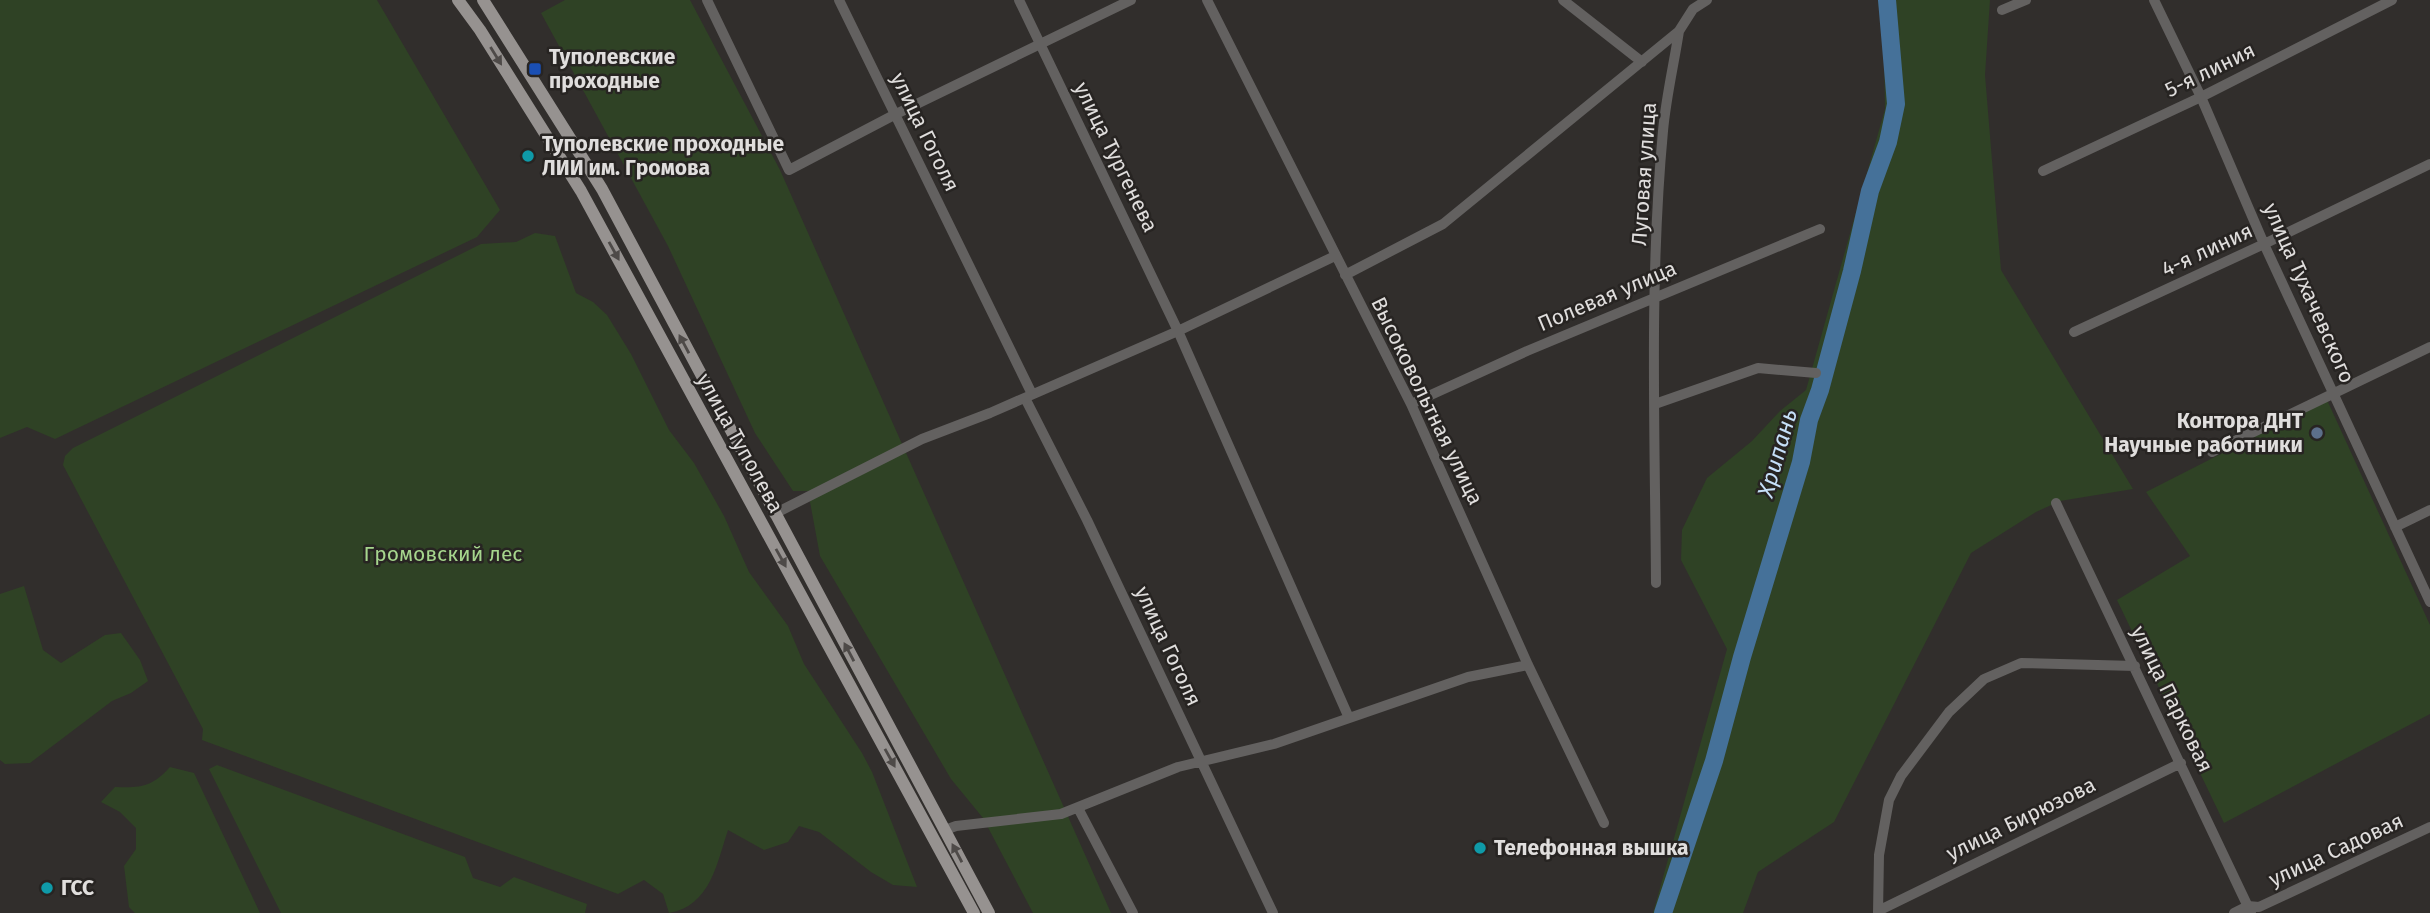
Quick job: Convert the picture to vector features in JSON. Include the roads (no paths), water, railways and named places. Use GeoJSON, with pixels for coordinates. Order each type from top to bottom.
{"type":"FeatureCollection","features":[{"type":"Feature","properties":{"kind":"main road","name":"улица Туполева"},"geometry":{"type":"LineString","coordinates":[[458,0],[480,30],[581,191],[974,913]]}},
{"type":"Feature","properties":{"kind":"main road","name":"улица Туполева"},"geometry":{"type":"LineString","coordinates":[[483,0],[602,189],[989,913]]}},
{"type":"Feature","properties":{"kind":"street"},"geometry":{"type":"LineString","coordinates":[[707,0],[789,170],[894,115],[1131,0]]}},
{"type":"Feature","properties":{"kind":"street","name":"улица Гоголя"},"geometry":{"type":"LineString","coordinates":[[839,0],[1273,913]]}},
{"type":"Feature","properties":{"kind":"street","name":"улица Тургенева"},"geometry":{"type":"LineString","coordinates":[[1019,0],[1178,331],[1349,718]]}},
{"type":"Feature","properties":{"kind":"street","name":"Высоковольтная улица"},"geometry":{"type":"LineString","coordinates":[[1207,0],[1411,404],[1528,664],[1604,823]]}},
{"type":"Feature","properties":{"kind":"street"},"geometry":{"type":"LineString","coordinates":[[1563,0],[1642,62]]}},
{"type":"Feature","properties":{"kind":"street"},"geometry":{"type":"LineString","coordinates":[[1345,275],[1443,224],[1679,31],[1693,9],[1707,0]]}},
{"type":"Feature","properties":{"kind":"street"},"geometry":{"type":"LineString","coordinates":[[2002,10],[2026,0]]}},
{"type":"Feature","properties":{"kind":"street","name":"улица Тухачевского"},"geometry":{"type":"LineString","coordinates":[[2154,0],[2202,97],[2264,244],[2430,602]]}},
{"type":"Feature","properties":{"kind":"street","name":"5-я линия"},"geometry":{"type":"LineString","coordinates":[[2043,171],[2202,97],[2392,0]]}},
{"type":"Feature","properties":{"kind":"street","name":"Луговая улица"},"geometry":{"type":"LineString","coordinates":[[1656,583],[1655,297],[1663,129],[1679,31]]}},
{"type":"Feature","properties":{"kind":"street","name":"4-я линия"},"geometry":{"type":"LineString","coordinates":[[2074,332],[2430,164]]}},
{"type":"Feature","properties":{"kind":"street","name":"Полевая улица"},"geometry":{"type":"LineString","coordinates":[[1411,404],[1527,351],[1821,229]]}},
{"type":"Feature","properties":{"kind":"street"},"geometry":{"type":"LineString","coordinates":[[774,514],[922,439],[1178,331],[1335,256]]}},
{"type":"Feature","properties":{"kind":"street"},"geometry":{"type":"LineString","coordinates":[[2212,452],[2430,347]]}},
{"type":"Feature","properties":{"kind":"street"},"geometry":{"type":"LineString","coordinates":[[1655,404],[1758,368],[1815,373]]}},
{"type":"Feature","properties":{"kind":"street","name":"улица Парковая"},"geometry":{"type":"LineString","coordinates":[[2056,503],[2253,909]]}},
{"type":"Feature","properties":{"kind":"street"},"geometry":{"type":"LineString","coordinates":[[2395,527],[2430,510]]}},
{"type":"Feature","properties":{"kind":"street"},"geometry":{"type":"LineString","coordinates":[[1878,912],[1879,855],[1889,800],[1901,776],[1925,742],[1984,679],[2021,663],[2135,666]]}},
{"type":"Feature","properties":{"kind":"street"},"geometry":{"type":"LineString","coordinates":[[945,830],[956,826],[1061,814],[1200,760],[1274,744],[1468,677],[1528,664]]}},
{"type":"Feature","properties":{"kind":"street","name":"улица Бирюзова"},"geometry":{"type":"LineString","coordinates":[[1878,912],[2181,763]]}},
{"type":"Feature","properties":{"kind":"street"},"geometry":{"type":"LineString","coordinates":[[1078,808],[1133,913]]}},
{"type":"Feature","properties":{"kind":"street","name":"улица Садовая"},"geometry":{"type":"LineString","coordinates":[[2234,913],[2253,909],[2430,827]]}},
{"type":"Feature","properties":{"kind":"waterway","name":"Хрипань"},"geometry":{"type":"LineString","coordinates":[[1663,913],[1714,761],[1742,657],[1801,462],[1809,420],[1820,390],[1852,271],[1870,191],[1888,142],[1896,104],[1887,0]]}},
{"type":"Feature","properties":{"kind":"place","name":"Туполевские проходные"},"geometry":{"type":"Point","coordinates":[535,69]}},
{"type":"Feature","properties":{"kind":"place","name":"Туполевские проходные ЛИИ им. Громова"},"geometry":{"type":"Point","coordinates":[528,156]}},
{"type":"Feature","properties":{"kind":"place","name":"Контора ДНТ Научные работники"},"geometry":{"type":"Point","coordinates":[2317,433]}},
{"type":"Feature","properties":{"kind":"place","name":"Телефонная вышка"},"geometry":{"type":"Point","coordinates":[1480,848]}},
{"type":"Feature","properties":{"kind":"place","name":"ГСС"},"geometry":{"type":"Point","coordinates":[47,888]}},
{"type":"Feature","properties":{"kind":"park label","name":"Громовский лес"},"geometry":{"type":"Point","coordinates":[443,554]}}]}
